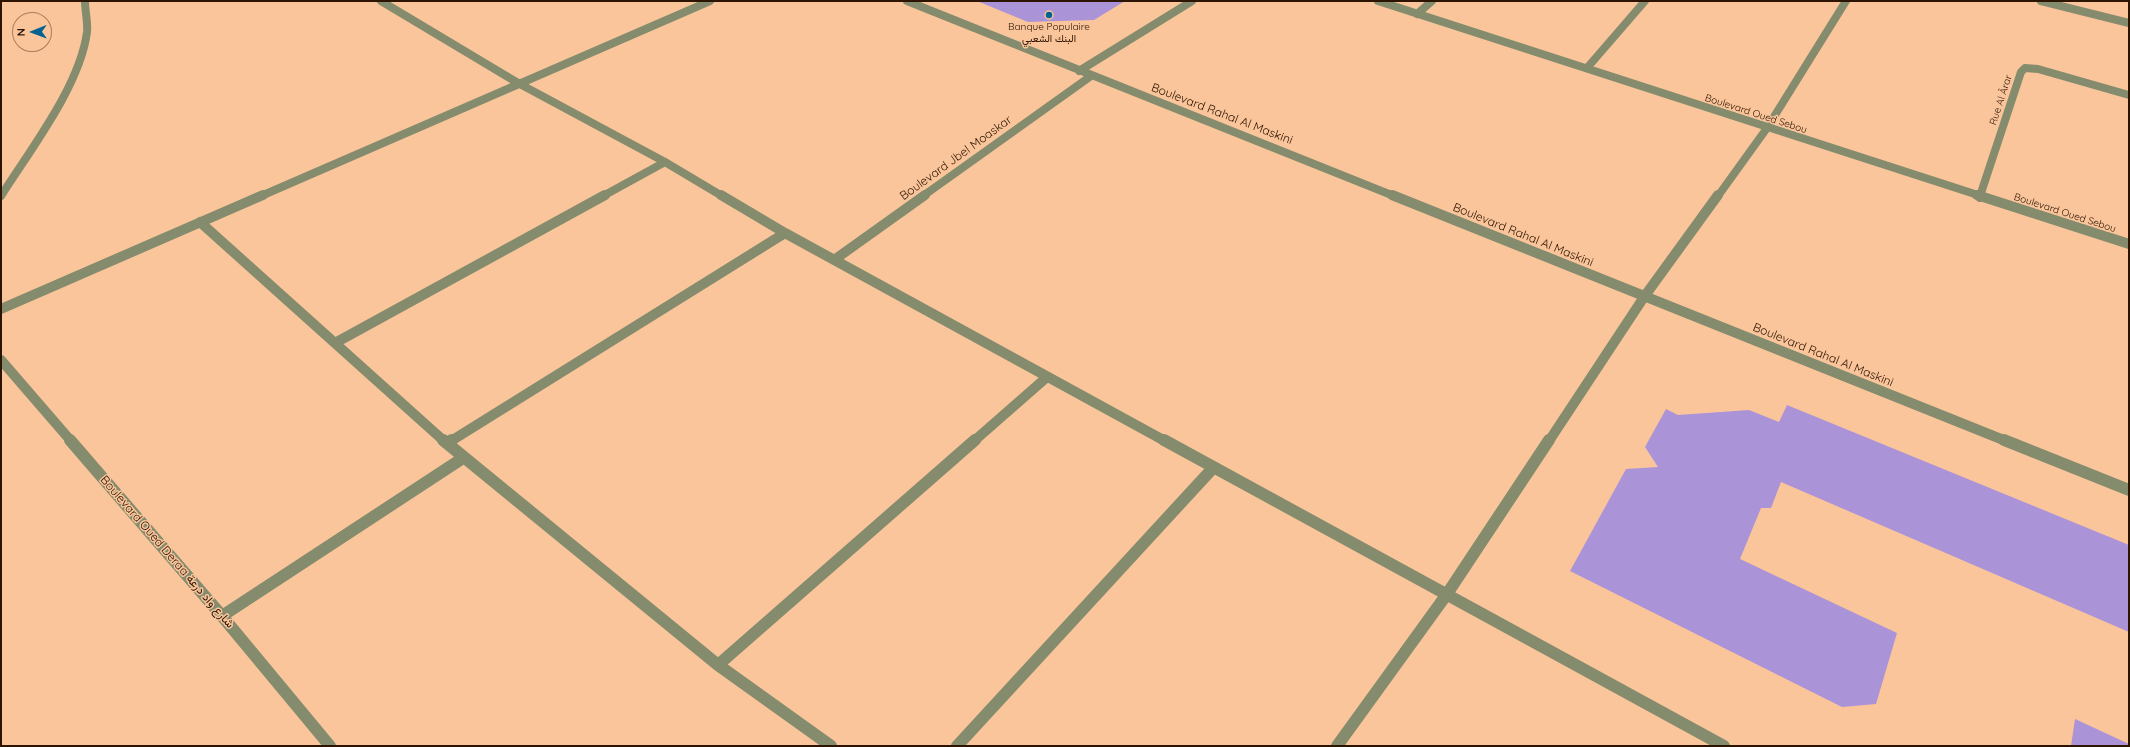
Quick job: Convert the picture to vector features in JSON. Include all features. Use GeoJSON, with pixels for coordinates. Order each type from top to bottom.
{"type":"FeatureCollection","features":[{"type":"Feature","properties":{"kind":"street"},"geometry":{"type":"LineString","coordinates":[[1,196],[63,95],[80,61],[87,30],[85,1]]}},
{"type":"Feature","properties":{"kind":"street"},"geometry":{"type":"LineString","coordinates":[[381,1],[518,83],[665,162],[785,233],[1047,378],[1447,594],[1724,746]]}},
{"type":"Feature","properties":{"kind":"street"},"geometry":{"type":"LineString","coordinates":[[1,310],[518,83],[710,1]]}},
{"type":"Feature","properties":{"kind":"street","name":"Boulevard Rahal Al Maskini"},"geometry":{"type":"LineString","coordinates":[[907,1],[1091,76],[1251,138],[1644,297],[2129,490]]}},
{"type":"Feature","properties":{"kind":"street"},"geometry":{"type":"LineString","coordinates":[[1079,71],[1192,1]]}},
{"type":"Feature","properties":{"kind":"street","name":"Boulevard Oued Sebou"},"geometry":{"type":"LineString","coordinates":[[1378,1],[2129,244]]}},
{"type":"Feature","properties":{"kind":"street"},"geometry":{"type":"LineString","coordinates":[[1417,14],[1432,1]]}},
{"type":"Feature","properties":{"kind":"street"},"geometry":{"type":"LineString","coordinates":[[1587,68],[1645,1]]}},
{"type":"Feature","properties":{"kind":"street"},"geometry":{"type":"LineString","coordinates":[[1337,746],[1447,594],[1644,297],[1767,128],[1846,1]]}},
{"type":"Feature","properties":{"kind":"street"},"geometry":{"type":"LineString","coordinates":[[2041,1],[2129,24]]}},
{"type":"Feature","properties":{"kind":"street","name":"Rue Al Ârar"},"geometry":{"type":"LineString","coordinates":[[1980,197],[2021,72],[2024,68],[2038,69],[2129,95]]}},
{"type":"Feature","properties":{"kind":"street","name":"Boulevard Jbel Moaskar"},"geometry":{"type":"LineString","coordinates":[[834,260],[1091,76]]}},
{"type":"Feature","properties":{"kind":"street"},"geometry":{"type":"LineString","coordinates":[[335,343],[665,162]]}},
{"type":"Feature","properties":{"kind":"street"},"geometry":{"type":"LineString","coordinates":[[200,222],[463,458],[718,665],[831,746]]}},
{"type":"Feature","properties":{"kind":"street"},"geometry":{"type":"LineString","coordinates":[[447,443],[785,233]]}},
{"type":"Feature","properties":{"kind":"street","name":"Boulevard Oued Deraa شارع واد درعة"},"geometry":{"type":"LineString","coordinates":[[1,360],[222,616],[330,746]]}},
{"type":"Feature","properties":{"kind":"street"},"geometry":{"type":"LineString","coordinates":[[718,665],[1047,378]]}},
{"type":"Feature","properties":{"kind":"street"},"geometry":{"type":"LineString","coordinates":[[222,616],[463,458]]}},
{"type":"Feature","properties":{"kind":"street"},"geometry":{"type":"LineString","coordinates":[[957,746],[1213,468]]}},
{"type":"Feature","properties":{"kind":"building"},"geometry":{"type":"Polygon","coordinates":[[[977,1],[1125,1],[1094,20],[1028,22],[977,1]]]}},
{"type":"Feature","properties":{"kind":"building"},"geometry":{"type":"Polygon","coordinates":[[[1787,405],[2129,545],[2129,632],[1781,482],[1771,508],[1761,508],[1740,559],[1897,633],[1876,704],[1842,707],[1570,571],[1626,469],[1658,467],[1645,447],[1666,409],[1678,415],[1749,410],[1779,422],[1787,405]]]}},
{"type":"Feature","properties":{"kind":"building"},"geometry":{"type":"Polygon","coordinates":[[[2075,719],[2129,744],[2129,746],[2071,746],[2075,719]]]}},
{"type":"Feature","properties":{"kind":"place","name":"Banque Populaire البنك الشعبي"},"geometry":{"type":"Point","coordinates":[1049,15]}}]}
